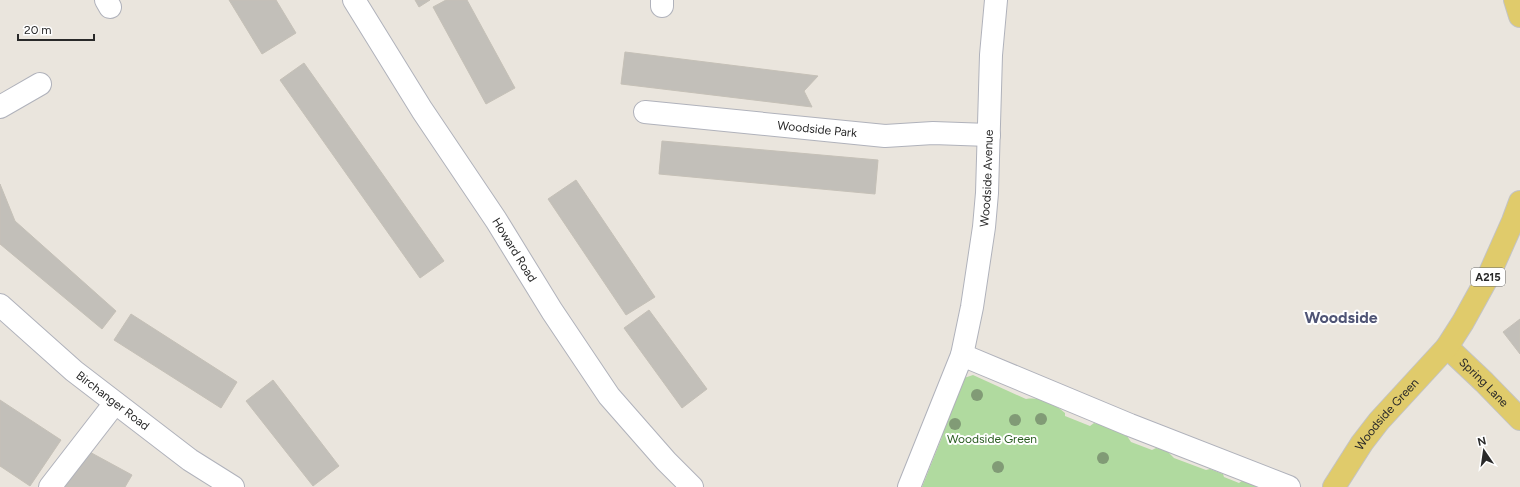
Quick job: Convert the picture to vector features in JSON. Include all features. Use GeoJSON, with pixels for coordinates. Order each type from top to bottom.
{"type":"FeatureCollection","features":[{"type":"Feature","properties":{"kind":"main road"},"geometry":{"type":"LineString","coordinates":[[1515,0],[1520,16]]}},
{"type":"Feature","properties":{"kind":"main road","name":"A215"},"geometry":{"type":"LineString","coordinates":[[1446,347],[1475,303],[1513,221],[1520,202]]}},
{"type":"Feature","properties":{"kind":"main road","name":"Spring Lane"},"geometry":{"type":"LineString","coordinates":[[1446,347],[1484,382],[1520,419]]}},
{"type":"Feature","properties":{"kind":"main road","name":"Woodside Green"},"geometry":{"type":"LineString","coordinates":[[1334,487],[1362,443],[1379,421],[1446,347]]}},
{"type":"Feature","properties":{"kind":"street","name":"Howard Road"},"geometry":{"type":"LineString","coordinates":[[354,0],[422,110],[496,220],[552,311],[609,396],[666,461],[692,487]]}},
{"type":"Feature","properties":{"kind":"street","name":"Woodside Avenue"},"geometry":{"type":"LineString","coordinates":[[962,355],[972,307],[984,227],[989,134],[991,54],[996,0]]}},
{"type":"Feature","properties":{"kind":"street"},"geometry":{"type":"LineString","coordinates":[[0,107],[40,84]]}},
{"type":"Feature","properties":{"kind":"street","name":"Woodside Park"},"geometry":{"type":"LineString","coordinates":[[646,112],[885,136],[933,133],[989,134]]}},
{"type":"Feature","properties":{"kind":"street","name":"Birchanger Road"},"geometry":{"type":"LineString","coordinates":[[0,305],[74,371],[190,460],[233,487]]}},
{"type":"Feature","properties":{"kind":"street"},"geometry":{"type":"LineString","coordinates":[[909,487],[962,355],[1130,425],[1290,487]]}},
{"type":"Feature","properties":{"kind":"street"},"geometry":{"type":"LineString","coordinates":[[50,487],[116,403]]}},
{"type":"Feature","properties":{"kind":"green space","name":"Woodside Green"},"geometry":{"type":"Polygon","coordinates":[[[973,375],[1026,399],[1037,399],[1047,402],[1056,406],[1065,413],[1065,416],[1090,426],[1094,423],[1106,426],[1127,436],[1131,442],[1152,450],[1156,448],[1166,450],[1174,458],[1206,470],[1210,469],[1223,474],[1224,477],[1239,483],[1243,480],[1258,487],[922,487],[942,437],[939,431],[964,378],[973,375]]]}},
{"type":"Feature","properties":{"kind":"building"},"geometry":{"type":"Polygon","coordinates":[[[229,0],[276,0],[296,33],[262,54],[229,0]]]}},
{"type":"Feature","properties":{"kind":"building"},"geometry":{"type":"Polygon","coordinates":[[[415,0],[430,0],[419,7],[415,0]]]}},
{"type":"Feature","properties":{"kind":"building"},"geometry":{"type":"Polygon","coordinates":[[[446,0],[467,0],[515,88],[486,104],[433,7],[446,0]]]}},
{"type":"Feature","properties":{"kind":"building"},"geometry":{"type":"Polygon","coordinates":[[[625,52],[818,76],[804,91],[812,107],[621,84],[625,52]]]}},
{"type":"Feature","properties":{"kind":"building"},"geometry":{"type":"Polygon","coordinates":[[[304,63],[444,261],[420,278],[280,80],[304,63]]]}},
{"type":"Feature","properties":{"kind":"building"},"geometry":{"type":"Polygon","coordinates":[[[662,141],[878,160],[875,194],[659,174],[662,141]]]}},
{"type":"Feature","properties":{"kind":"building"},"geometry":{"type":"Polygon","coordinates":[[[576,180],[655,297],[626,315],[548,199],[576,180]]]}},
{"type":"Feature","properties":{"kind":"building"},"geometry":{"type":"Polygon","coordinates":[[[0,184],[15,221],[116,311],[102,329],[0,244],[0,184]]]}},
{"type":"Feature","properties":{"kind":"building"},"geometry":{"type":"Polygon","coordinates":[[[649,310],[707,389],[682,408],[624,328],[649,310]]]}},
{"type":"Feature","properties":{"kind":"building"},"geometry":{"type":"Polygon","coordinates":[[[131,314],[237,382],[221,408],[114,340],[131,314]]]}},
{"type":"Feature","properties":{"kind":"building"},"geometry":{"type":"Polygon","coordinates":[[[1520,319],[1520,354],[1503,332],[1520,319]]]}},
{"type":"Feature","properties":{"kind":"building"},"geometry":{"type":"Polygon","coordinates":[[[273,380],[339,466],[313,486],[246,401],[273,380]]]}},
{"type":"Feature","properties":{"kind":"building"},"geometry":{"type":"Polygon","coordinates":[[[0,400],[61,440],[30,486],[0,466],[0,400]]]}},
{"type":"Feature","properties":{"kind":"building"},"geometry":{"type":"Polygon","coordinates":[[[86,450],[132,475],[125,487],[65,487],[86,450]]]}},
{"type":"Feature","properties":{"kind":"district","name":"Woodside"},"geometry":{"type":"Point","coordinates":[1341,317]}}]}
